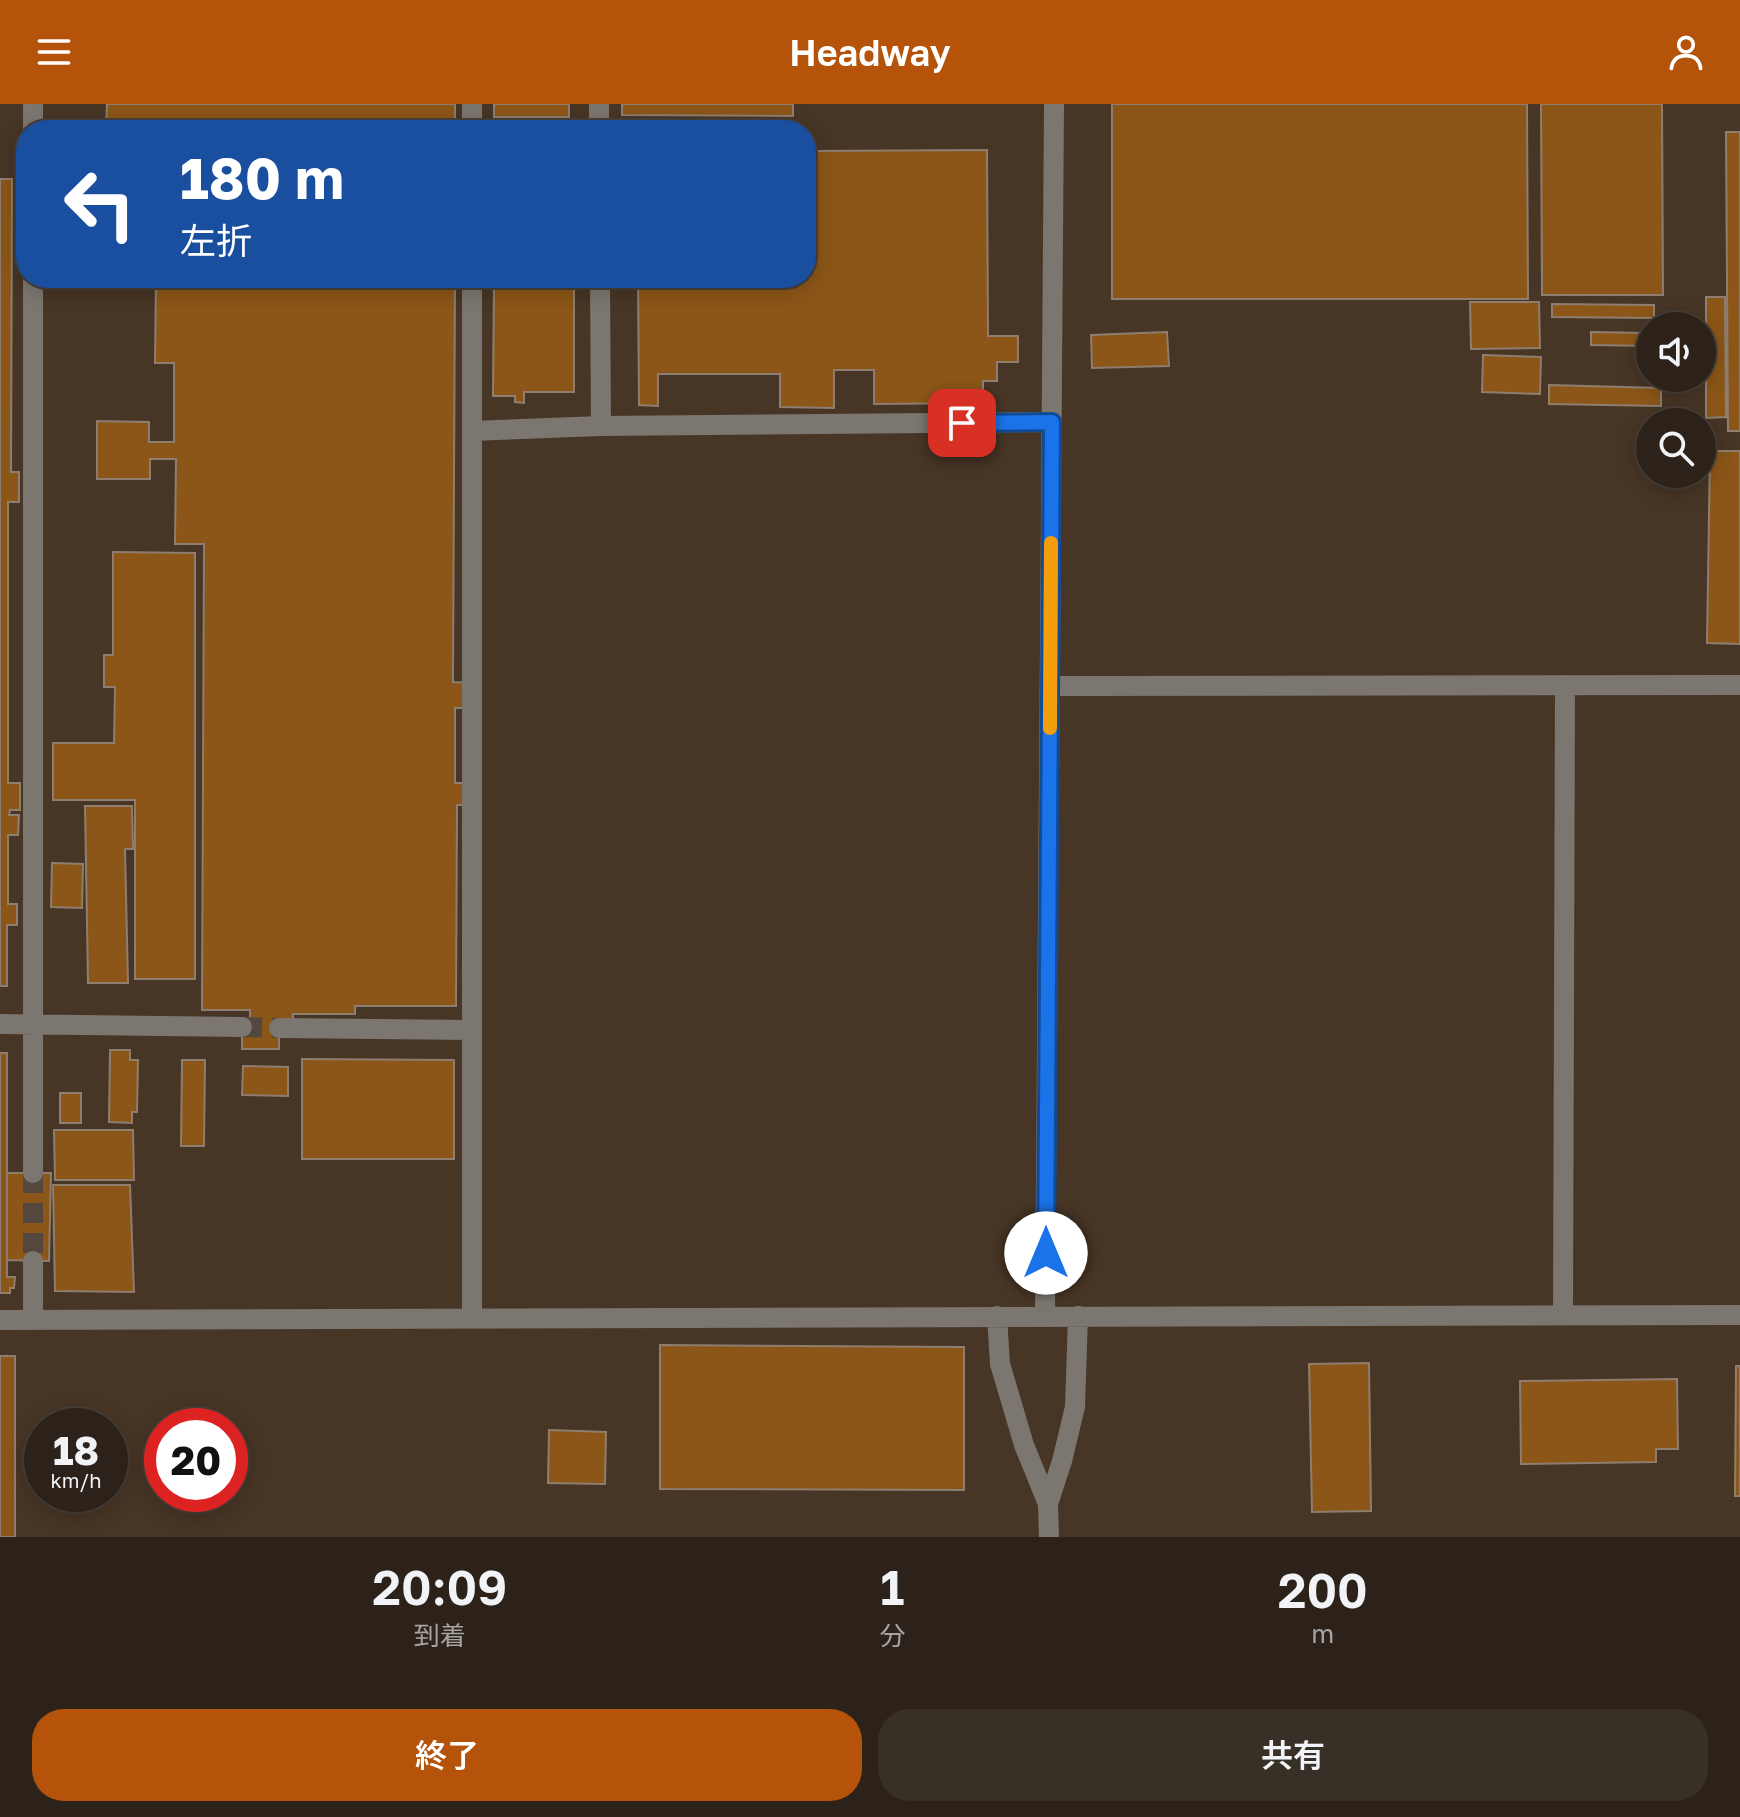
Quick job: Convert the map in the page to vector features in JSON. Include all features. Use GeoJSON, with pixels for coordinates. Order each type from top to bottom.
{"type":"FeatureCollection","features":[{"type":"Feature","properties":{"kind":"lane"},"geometry":{"type":"LineString","coordinates":[[1045,1316],[1054,104]]}},
{"type":"Feature","properties":{"kind":"lane"},"geometry":{"type":"LineString","coordinates":[[33,288],[33,1173]]}},
{"type":"Feature","properties":{"kind":"lane"},"geometry":{"type":"LineString","coordinates":[[472,288],[472,1318]]}},
{"type":"Feature","properties":{"kind":"lane"},"geometry":{"type":"LineString","coordinates":[[600,288],[601,426]]}},
{"type":"Feature","properties":{"kind":"lane"},"geometry":{"type":"LineString","coordinates":[[472,431],[601,426],[1052,422]]}},
{"type":"Feature","properties":{"kind":"lane"},"geometry":{"type":"LineString","coordinates":[[1563,1315],[1565,685]]}},
{"type":"Feature","properties":{"kind":"lane"},"geometry":{"type":"LineString","coordinates":[[1050,686],[1740,685]]}},
{"type":"Feature","properties":{"kind":"lane"},"geometry":{"type":"LineString","coordinates":[[0,1024],[242,1027]]}},
{"type":"Feature","properties":{"kind":"lane"},"geometry":{"type":"LineString","coordinates":[[279,1028],[472,1030]]}},
{"type":"Feature","properties":{"kind":"lane"},"geometry":{"type":"LineString","coordinates":[[33,1261],[33,1320]]}},
{"type":"Feature","properties":{"kind":"lane"},"geometry":{"type":"LineString","coordinates":[[0,1320],[1740,1315]]}},
{"type":"Feature","properties":{"kind":"lane"},"geometry":{"type":"LineString","coordinates":[[997,1316],[1000,1364],[1024,1445],[1048,1504]]}},
{"type":"Feature","properties":{"kind":"lane"},"geometry":{"type":"LineString","coordinates":[[1049,1537],[1048,1504],[1075,1407],[1078,1316]]}},
{"type":"Feature","properties":{"kind":"shaded area"},"geometry":{"type":"Polygon","coordinates":[[[0,104],[1740,104],[1740,1537],[0,1537],[0,104]]]}},
{"type":"Feature","properties":{"kind":"building"},"geometry":{"type":"Polygon","coordinates":[[[107,104],[455,104],[455,120],[106,120],[107,104]]]}},
{"type":"Feature","properties":{"kind":"building"},"geometry":{"type":"Polygon","coordinates":[[[494,104],[569,104],[569,117],[494,117],[494,104]]]}},
{"type":"Feature","properties":{"kind":"building"},"geometry":{"type":"Polygon","coordinates":[[[622,104],[793,104],[793,116],[622,115],[622,104]]]}},
{"type":"Feature","properties":{"kind":"building"},"geometry":{"type":"Polygon","coordinates":[[[1112,104],[1527,104],[1528,299],[1112,299],[1112,104]]]}},
{"type":"Feature","properties":{"kind":"building"},"geometry":{"type":"Polygon","coordinates":[[[1541,104],[1662,104],[1663,295],[1542,295],[1541,104]]]}},
{"type":"Feature","properties":{"kind":"building"},"geometry":{"type":"Polygon","coordinates":[[[1726,132],[1740,132],[1740,431],[1728,431],[1726,132]]]}},
{"type":"Feature","properties":{"kind":"building"},"geometry":{"type":"Polygon","coordinates":[[[987,150],[988,336],[1018,336],[1018,362],[997,362],[997,381],[983,381],[983,403],[874,404],[874,370],[834,370],[834,408],[780,407],[780,374],[658,374],[658,406],[639,405],[638,288],[816,288],[816,151],[987,150]]]}},
{"type":"Feature","properties":{"kind":"building"},"geometry":{"type":"Polygon","coordinates":[[[0,179],[12,179],[11,472],[19,472],[19,502],[8,502],[8,783],[20,783],[20,810],[10,810],[9,815],[19,815],[18,835],[8,835],[8,904],[17,904],[17,925],[7,925],[7,986],[0,986],[0,179]]]}},
{"type":"Feature","properties":{"kind":"building"},"geometry":{"type":"Polygon","coordinates":[[[156,288],[455,288],[453,682],[472,683],[472,708],[455,708],[455,783],[468,783],[468,805],[457,805],[456,1006],[355,1006],[355,1014],[293,1014],[293,1025],[279,1025],[279,1049],[242,1049],[242,1022],[250,1022],[250,1010],[202,1010],[204,544],[175,544],[176,459],[150,459],[150,479],[97,479],[97,421],[149,422],[149,442],[174,442],[174,363],[155,363],[156,288]]]}},
{"type":"Feature","properties":{"kind":"building"},"geometry":{"type":"Polygon","coordinates":[[[494,288],[574,288],[574,392],[524,392],[524,403],[515,402],[515,396],[493,396],[494,288]]]}},
{"type":"Feature","properties":{"kind":"building"},"geometry":{"type":"Polygon","coordinates":[[[1706,297],[1725,297],[1726,417],[1716,418],[1716,408],[1706,408],[1706,392],[1716,392],[1716,312],[1706,312],[1706,297]]]}},
{"type":"Feature","properties":{"kind":"building"},"geometry":{"type":"Polygon","coordinates":[[[1470,302],[1539,302],[1540,348],[1471,349],[1470,302]]]}},
{"type":"Feature","properties":{"kind":"building"},"geometry":{"type":"Polygon","coordinates":[[[1552,304],[1654,305],[1654,312],[1636,312],[1636,318],[1552,317],[1552,304]]]}},
{"type":"Feature","properties":{"kind":"building"},"geometry":{"type":"Polygon","coordinates":[[[1167,332],[1169,366],[1092,368],[1091,335],[1167,332]]]}},
{"type":"Feature","properties":{"kind":"building"},"geometry":{"type":"Polygon","coordinates":[[[1591,332],[1636,333],[1636,346],[1591,345],[1591,332]]]}},
{"type":"Feature","properties":{"kind":"building"},"geometry":{"type":"Polygon","coordinates":[[[1483,355],[1541,357],[1540,394],[1482,392],[1483,355]]]}},
{"type":"Feature","properties":{"kind":"building"},"geometry":{"type":"Polygon","coordinates":[[[1549,385],[1636,387],[1636,392],[1661,392],[1661,406],[1549,404],[1549,385]]]}},
{"type":"Feature","properties":{"kind":"building"},"geometry":{"type":"Polygon","coordinates":[[[1716,451],[1740,451],[1740,644],[1707,643],[1709,488],[1716,488],[1716,451]]]}},
{"type":"Feature","properties":{"kind":"building"},"geometry":{"type":"Polygon","coordinates":[[[113,552],[195,553],[195,979],[135,979],[135,800],[53,800],[53,743],[114,743],[115,687],[104,687],[104,655],[113,655],[113,552]]]}},
{"type":"Feature","properties":{"kind":"building"},"geometry":{"type":"Polygon","coordinates":[[[85,806],[132,806],[133,849],[125,849],[128,983],[88,983],[85,806]]]}},
{"type":"Feature","properties":{"kind":"building"},"geometry":{"type":"Polygon","coordinates":[[[52,863],[83,864],[82,908],[51,907],[52,863]]]}},
{"type":"Feature","properties":{"kind":"building"},"geometry":{"type":"Polygon","coordinates":[[[110,1050],[130,1050],[130,1060],[138,1060],[137,1112],[132,1112],[132,1123],[109,1122],[110,1050]]]}},
{"type":"Feature","properties":{"kind":"building"},"geometry":{"type":"Polygon","coordinates":[[[0,1053],[7,1053],[7,1277],[15,1277],[10,1293],[0,1293],[0,1053]]]}},
{"type":"Feature","properties":{"kind":"building"},"geometry":{"type":"Polygon","coordinates":[[[302,1059],[454,1060],[454,1159],[302,1159],[302,1059]]]}},
{"type":"Feature","properties":{"kind":"building"},"geometry":{"type":"Polygon","coordinates":[[[182,1060],[205,1060],[204,1146],[181,1146],[182,1060]]]}},
{"type":"Feature","properties":{"kind":"building"},"geometry":{"type":"Polygon","coordinates":[[[243,1066],[288,1067],[288,1096],[242,1095],[243,1066]]]}},
{"type":"Feature","properties":{"kind":"building"},"geometry":{"type":"Polygon","coordinates":[[[60,1093],[81,1093],[81,1123],[60,1123],[60,1093]]]}},
{"type":"Feature","properties":{"kind":"building"},"geometry":{"type":"Polygon","coordinates":[[[54,1130],[133,1130],[134,1180],[55,1180],[54,1130]]]}},
{"type":"Feature","properties":{"kind":"building"},"geometry":{"type":"Polygon","coordinates":[[[7,1173],[51,1173],[49,1261],[7,1260],[7,1173]]]}},
{"type":"Feature","properties":{"kind":"building"},"geometry":{"type":"Polygon","coordinates":[[[53,1185],[130,1185],[134,1292],[55,1291],[53,1185]]]}},
{"type":"Feature","properties":{"kind":"building"},"geometry":{"type":"Polygon","coordinates":[[[660,1345],[964,1347],[964,1490],[660,1489],[660,1345]]]}},
{"type":"Feature","properties":{"kind":"building"},"geometry":{"type":"Polygon","coordinates":[[[0,1356],[15,1356],[15,1537],[0,1537],[0,1356]]]}},
{"type":"Feature","properties":{"kind":"building"},"geometry":{"type":"Polygon","coordinates":[[[1369,1363],[1371,1511],[1312,1512],[1309,1364],[1369,1363]]]}},
{"type":"Feature","properties":{"kind":"building"},"geometry":{"type":"Polygon","coordinates":[[[1736,1366],[1740,1366],[1740,1496],[1735,1496],[1736,1366]]]}},
{"type":"Feature","properties":{"kind":"building"},"geometry":{"type":"Polygon","coordinates":[[[1677,1379],[1678,1449],[1656,1449],[1656,1462],[1521,1464],[1520,1381],[1677,1379]]]}},
{"type":"Feature","properties":{"kind":"building"},"geometry":{"type":"Polygon","coordinates":[[[549,1430],[606,1432],[605,1484],[548,1483],[549,1430]]]}},
{"type":"Feature","properties":{"kind":"tunnel"},"geometry":{"type":"LineString","coordinates":[[242,1027],[279,1028]]}},
{"type":"Feature","properties":{"kind":"tunnel"},"geometry":{"type":"LineString","coordinates":[[33,1173],[33,1261]]}},
{"type":"Feature","properties":{"kind":"slow traffic"},"geometry":{"type":"LineString","coordinates":[[1050,728],[1051,543]]}},
{"type":"Feature","properties":{"kind":"route"},"geometry":{"type":"LineString","coordinates":[[962,423],[1052,422],[1046,1253]]}}]}
